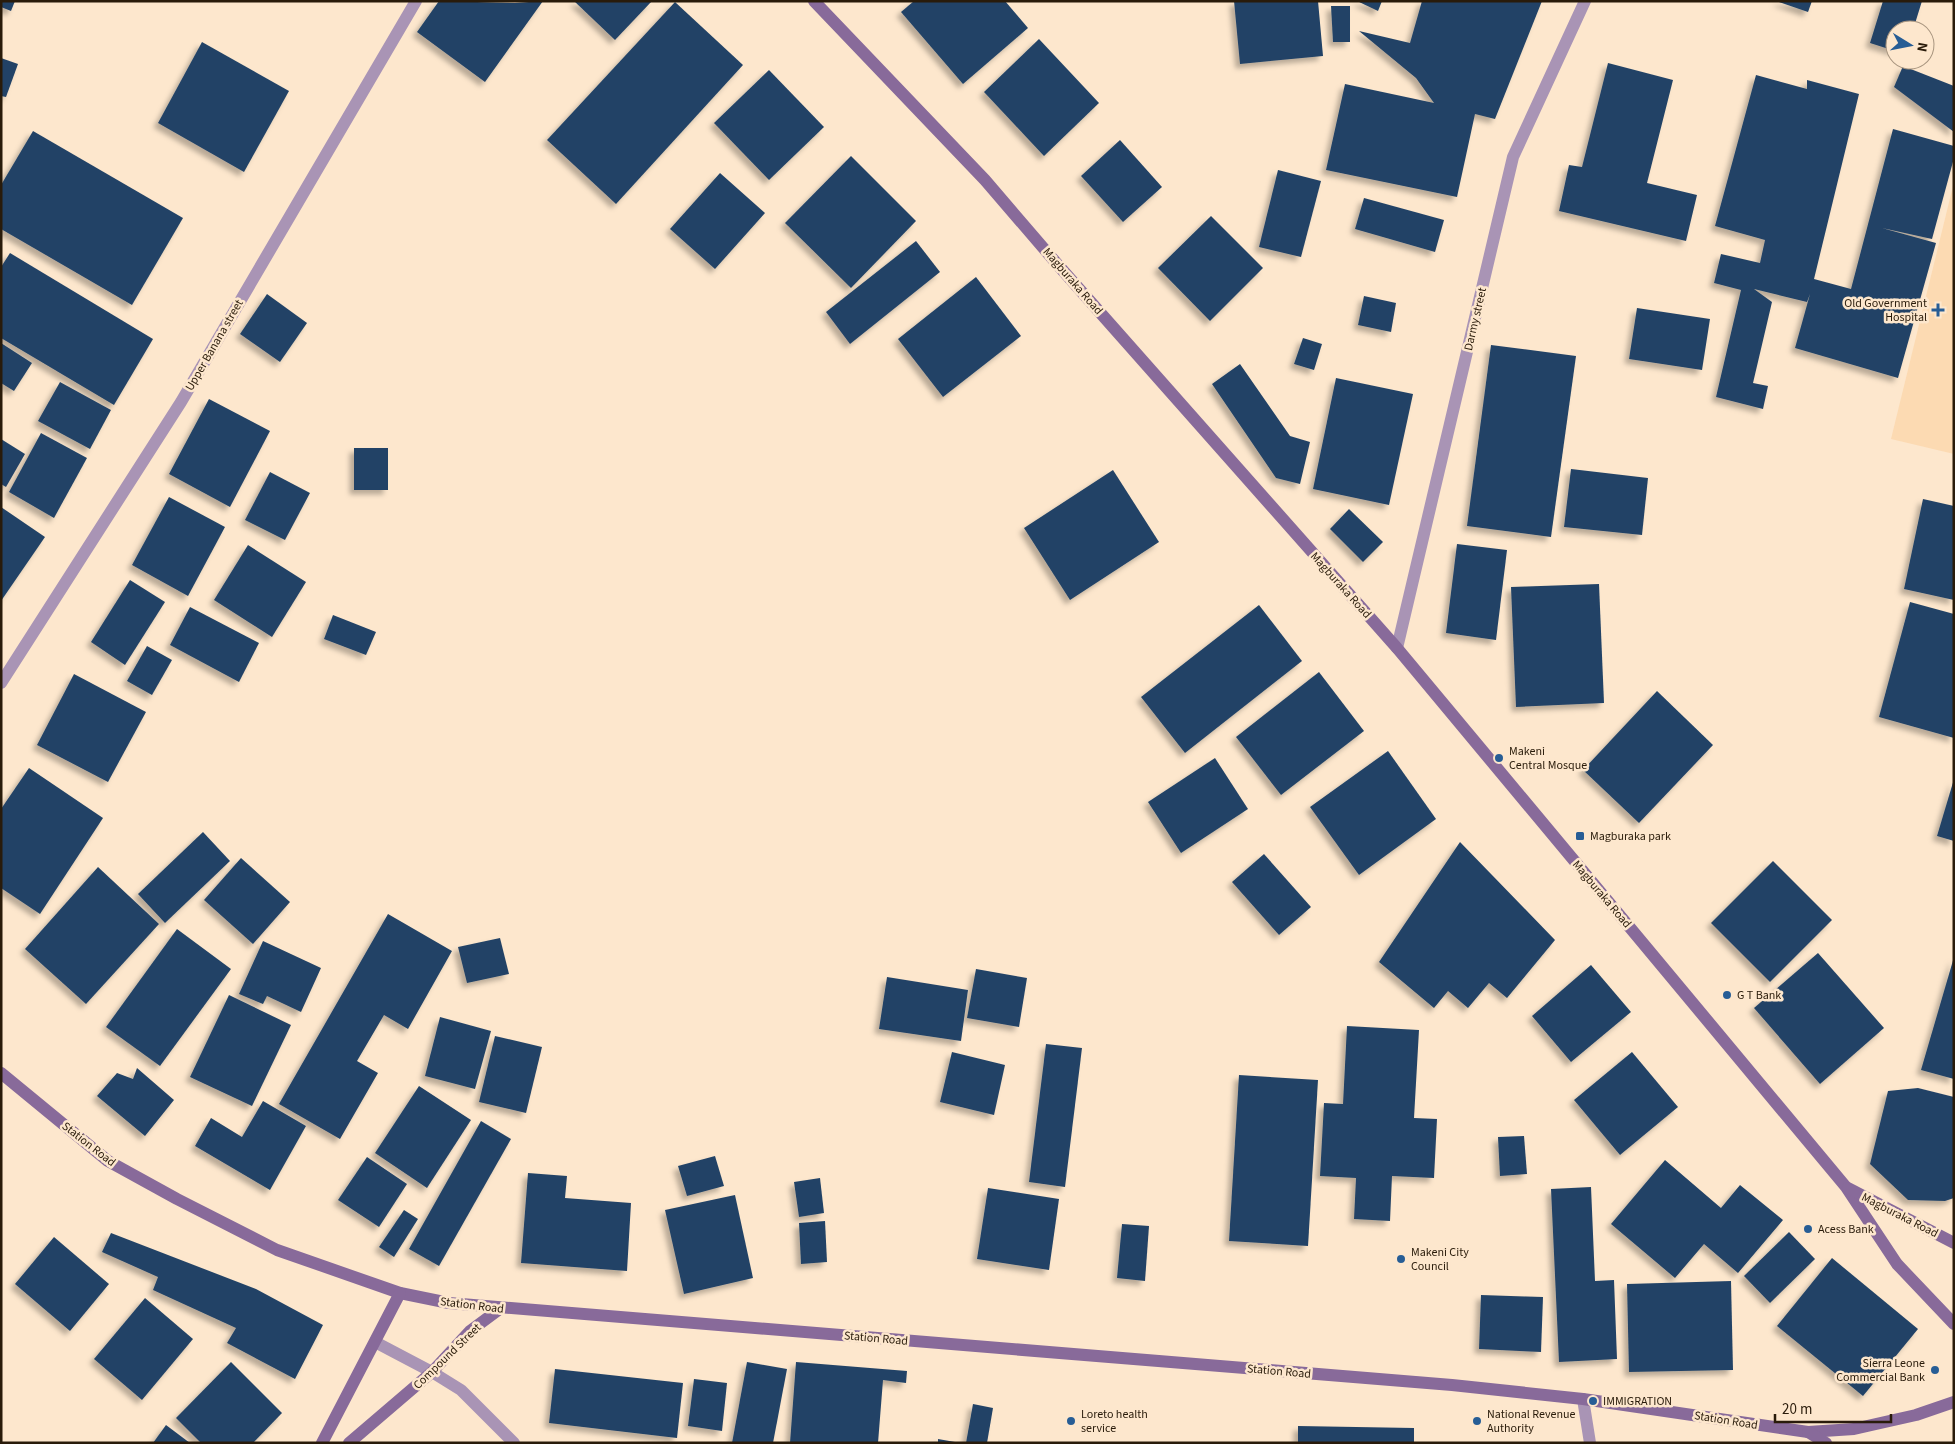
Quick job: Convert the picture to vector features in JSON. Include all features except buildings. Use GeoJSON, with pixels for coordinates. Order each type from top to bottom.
{"type":"FeatureCollection","features":[{"type":"Feature","properties":{"kind":"street","name":"Upper Banana street"},"geometry":{"type":"LineString","coordinates":[[1,683],[181,402],[416,1]]}},
{"type":"Feature","properties":{"kind":"street","name":"Magburaka Road"},"geometry":{"type":"LineString","coordinates":[[814,1],[985,180],[1397,648],[1846,1187],[1897,1264],[1954,1324]]}},
{"type":"Feature","properties":{"kind":"street","name":"Darmy street"},"geometry":{"type":"LineString","coordinates":[[1397,648],[1513,157],[1585,1]]}},
{"type":"Feature","properties":{"kind":"street","name":"Station Road"},"geometry":{"type":"LineString","coordinates":[[1,1074],[108,1161],[177,1199],[277,1250],[400,1293],[449,1303],[1442,1384],[1583,1399],[1808,1432],[1854,1429],[1916,1414],[1954,1402]]}},
{"type":"Feature","properties":{"kind":"street","name":"Magburaka Road"},"geometry":{"type":"LineString","coordinates":[[1846,1187],[1954,1243]]}},
{"type":"Feature","properties":{"kind":"street"},"geometry":{"type":"LineString","coordinates":[[322,1443],[400,1293]]}},
{"type":"Feature","properties":{"kind":"street","name":"Compound Street"},"geometry":{"type":"LineString","coordinates":[[349,1443],[432,1372],[470,1331],[500,1308]]}},
{"type":"Feature","properties":{"kind":"street"},"geometry":{"type":"LineString","coordinates":[[374,1342],[432,1372],[461,1390],[514,1443]]}},
{"type":"Feature","properties":{"kind":"street"},"geometry":{"type":"LineString","coordinates":[[1583,1399],[1590,1443]]}},
{"type":"Feature","properties":{"kind":"street","name":"Station Road"},"geometry":{"type":"LineString","coordinates":[[1808,1432],[1826,1443]]}},
{"type":"Feature","properties":{"kind":"shaded area","name":"Old Government Hospital"},"geometry":{"type":"Polygon","coordinates":[[[1954,182],[1954,454],[1891,439],[1954,182]]]}},
{"type":"Feature","properties":{"kind":"place","name":"Old Government Hospital"},"geometry":{"type":"Point","coordinates":[1938,310]}},
{"type":"Feature","properties":{"kind":"place","name":"Makeni Central Mosque"},"geometry":{"type":"Point","coordinates":[1499,758]}},
{"type":"Feature","properties":{"kind":"place","name":"Magburaka park"},"geometry":{"type":"Point","coordinates":[1580,836]}},
{"type":"Feature","properties":{"kind":"place","name":"G T Bank"},"geometry":{"type":"Point","coordinates":[1727,995]}},
{"type":"Feature","properties":{"kind":"place","name":"Acess Bank"},"geometry":{"type":"Point","coordinates":[1808,1229]}},
{"type":"Feature","properties":{"kind":"place","name":"Makeni City Council"},"geometry":{"type":"Point","coordinates":[1401,1259]}},
{"type":"Feature","properties":{"kind":"place","name":"Sierra Leone Commercial Bank"},"geometry":{"type":"Point","coordinates":[1935,1370]}},
{"type":"Feature","properties":{"kind":"place","name":"IMMIGRATION"},"geometry":{"type":"Point","coordinates":[1593,1401]}},
{"type":"Feature","properties":{"kind":"place","name":"Loreto health service"},"geometry":{"type":"Point","coordinates":[1071,1421]}},
{"type":"Feature","properties":{"kind":"place","name":"National Revenue Authority"},"geometry":{"type":"Point","coordinates":[1477,1421]}}]}
